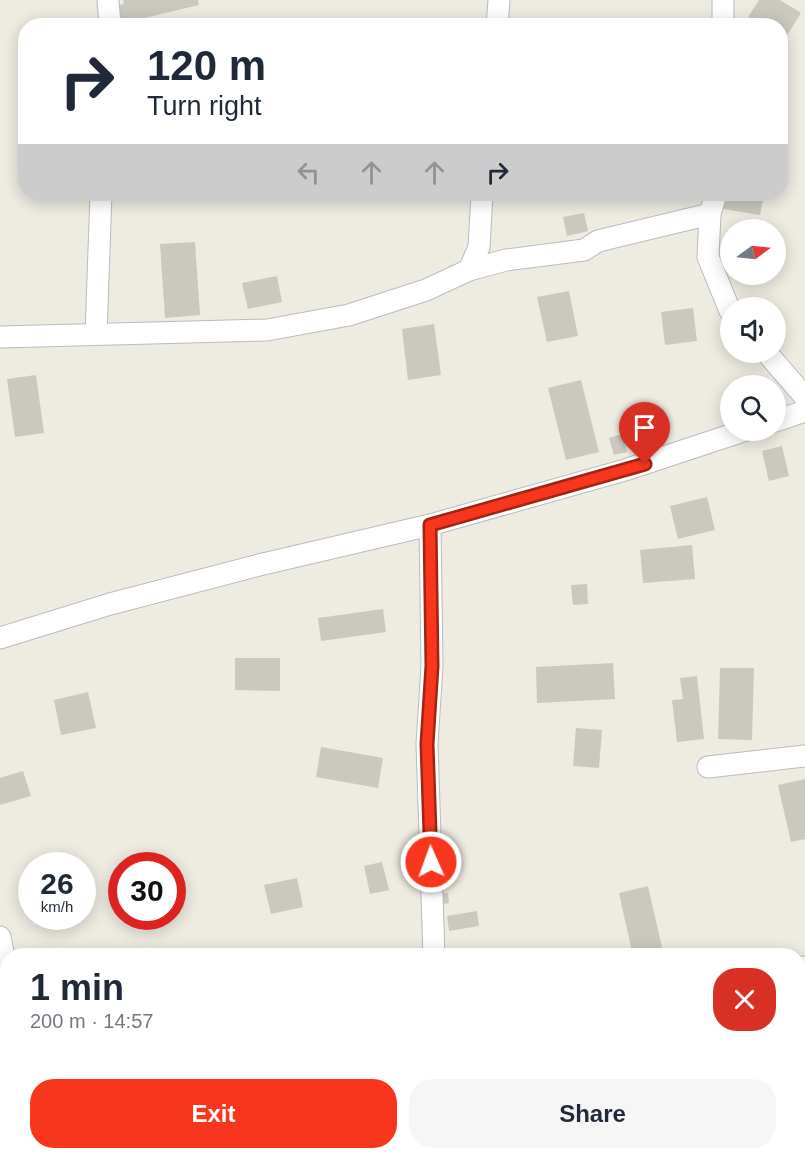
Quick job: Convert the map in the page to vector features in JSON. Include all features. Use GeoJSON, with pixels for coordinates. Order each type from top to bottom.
{"type":"FeatureCollection","features":[{"type":"Feature","properties":{"kind":"street"},"geometry":{"type":"LineString","coordinates":[[108,0],[109,18]]}},
{"type":"Feature","properties":{"kind":"street"},"geometry":{"type":"LineString","coordinates":[[498,18],[499,0]]}},
{"type":"Feature","properties":{"kind":"street"},"geometry":{"type":"LineString","coordinates":[[723,0],[723,18]]}},
{"type":"Feature","properties":{"kind":"street"},"geometry":{"type":"LineString","coordinates":[[96,334],[101,201]]}},
{"type":"Feature","properties":{"kind":"street"},"geometry":{"type":"LineString","coordinates":[[469,270],[479,247],[482,201]]}},
{"type":"Feature","properties":{"kind":"street"},"geometry":{"type":"LineString","coordinates":[[714,201],[710,214],[708,257],[724,297]]}},
{"type":"Feature","properties":{"kind":"street"},"geometry":{"type":"LineString","coordinates":[[0,337],[267,330],[349,315],[426,290],[469,270],[506,260],[584,249],[598,241],[710,214]]}},
{"type":"Feature","properties":{"kind":"street"},"geometry":{"type":"LineString","coordinates":[[776,363],[805,397]]}},
{"type":"Feature","properties":{"kind":"street"},"geometry":{"type":"LineString","coordinates":[[786,418],[805,411]]}},
{"type":"Feature","properties":{"kind":"street"},"geometry":{"type":"LineString","coordinates":[[0,638],[167,589],[430,525],[625,471],[720,439]]}},
{"type":"Feature","properties":{"kind":"street"},"geometry":{"type":"LineString","coordinates":[[430,525],[432,666],[427,744],[434,948]]}},
{"type":"Feature","properties":{"kind":"street"},"geometry":{"type":"LineString","coordinates":[[708,767],[805,756]]}},
{"type":"Feature","properties":{"kind":"building"},"geometry":{"type":"Polygon","coordinates":[[[123,0],[198,0],[199,5],[144,18],[118,18],[115,6],[124,4],[123,0]]]}},
{"type":"Feature","properties":{"kind":"building"},"geometry":{"type":"Polygon","coordinates":[[[759,0],[780,0],[801,13],[788,34],[788,18],[748,17],[759,0]]]}},
{"type":"Feature","properties":{"kind":"building"},"geometry":{"type":"Polygon","coordinates":[[[720,201],[763,201],[760,215],[718,208],[720,201]]]}},
{"type":"Feature","properties":{"kind":"building"},"geometry":{"type":"Polygon","coordinates":[[[584,213],[588,231],[567,236],[563,217],[584,213]]]}},
{"type":"Feature","properties":{"kind":"building"},"geometry":{"type":"Polygon","coordinates":[[[195,242],[200,315],[165,318],[160,244],[195,242]]]}},
{"type":"Feature","properties":{"kind":"building"},"geometry":{"type":"Polygon","coordinates":[[[277,276],[282,302],[248,309],[242,283],[277,276]]]}},
{"type":"Feature","properties":{"kind":"building"},"geometry":{"type":"Polygon","coordinates":[[[569,291],[578,336],[547,342],[537,297],[569,291]]]}},
{"type":"Feature","properties":{"kind":"building"},"geometry":{"type":"Polygon","coordinates":[[[693,308],[697,341],[665,345],[661,312],[693,308]]]}},
{"type":"Feature","properties":{"kind":"building"},"geometry":{"type":"Polygon","coordinates":[[[434,324],[441,375],[408,380],[402,329],[434,324]]]}},
{"type":"Feature","properties":{"kind":"building"},"geometry":{"type":"Polygon","coordinates":[[[36,375],[44,433],[15,437],[7,379],[36,375]]]}},
{"type":"Feature","properties":{"kind":"building"},"geometry":{"type":"Polygon","coordinates":[[[581,380],[599,452],[566,460],[548,388],[581,380]]]}},
{"type":"Feature","properties":{"kind":"building"},"geometry":{"type":"Polygon","coordinates":[[[622,434],[627,452],[614,455],[609,438],[622,434]]]}},
{"type":"Feature","properties":{"kind":"building"},"geometry":{"type":"Polygon","coordinates":[[[782,446],[789,476],[769,481],[762,451],[782,446]]]}},
{"type":"Feature","properties":{"kind":"building"},"geometry":{"type":"Polygon","coordinates":[[[707,497],[715,530],[678,539],[670,506],[707,497]]]}},
{"type":"Feature","properties":{"kind":"building"},"geometry":{"type":"Polygon","coordinates":[[[692,545],[695,579],[643,583],[640,550],[692,545]]]}},
{"type":"Feature","properties":{"kind":"building"},"geometry":{"type":"Polygon","coordinates":[[[587,584],[588,604],[573,605],[571,585],[587,584]]]}},
{"type":"Feature","properties":{"kind":"building"},"geometry":{"type":"Polygon","coordinates":[[[383,609],[386,632],[321,641],[318,618],[383,609]]]}},
{"type":"Feature","properties":{"kind":"building"},"geometry":{"type":"Polygon","coordinates":[[[235,658],[280,658],[280,691],[235,690],[235,658]]]}},
{"type":"Feature","properties":{"kind":"building"},"geometry":{"type":"Polygon","coordinates":[[[613,663],[615,699],[537,703],[536,667],[613,663]]]}},
{"type":"Feature","properties":{"kind":"building"},"geometry":{"type":"Polygon","coordinates":[[[720,668],[754,668],[752,740],[718,739],[720,668]]]}},
{"type":"Feature","properties":{"kind":"building"},"geometry":{"type":"Polygon","coordinates":[[[697,676],[704,739],[677,742],[672,700],[683,699],[680,678],[697,676]]]}},
{"type":"Feature","properties":{"kind":"building"},"geometry":{"type":"Polygon","coordinates":[[[88,692],[96,728],[61,735],[54,700],[88,692]]]}},
{"type":"Feature","properties":{"kind":"building"},"geometry":{"type":"Polygon","coordinates":[[[576,728],[602,730],[599,768],[573,766],[576,728]]]}},
{"type":"Feature","properties":{"kind":"building"},"geometry":{"type":"Polygon","coordinates":[[[321,747],[383,758],[378,788],[316,777],[321,747]]]}},
{"type":"Feature","properties":{"kind":"building"},"geometry":{"type":"Polygon","coordinates":[[[23,771],[31,796],[0,805],[0,778],[23,771]]]}},
{"type":"Feature","properties":{"kind":"building"},"geometry":{"type":"Polygon","coordinates":[[[805,779],[805,839],[791,842],[778,785],[805,779]]]}},
{"type":"Feature","properties":{"kind":"building"},"geometry":{"type":"Polygon","coordinates":[[[382,862],[389,890],[370,894],[364,866],[382,862]]]}},
{"type":"Feature","properties":{"kind":"building"},"geometry":{"type":"Polygon","coordinates":[[[297,878],[303,907],[271,914],[264,885],[297,878]]]}},
{"type":"Feature","properties":{"kind":"building"},"geometry":{"type":"Polygon","coordinates":[[[648,886],[662,948],[631,948],[619,893],[648,886]]]}},
{"type":"Feature","properties":{"kind":"building"},"geometry":{"type":"Polygon","coordinates":[[[448,893],[449,903],[436,905],[435,894],[448,893]]]}},
{"type":"Feature","properties":{"kind":"building"},"geometry":{"type":"Polygon","coordinates":[[[477,911],[479,926],[449,931],[447,916],[477,911]]]}},
{"type":"Feature","properties":{"kind":"route"},"geometry":{"type":"LineString","coordinates":[[431,862],[427,744],[432,666],[430,525],[645,464]]}}]}
